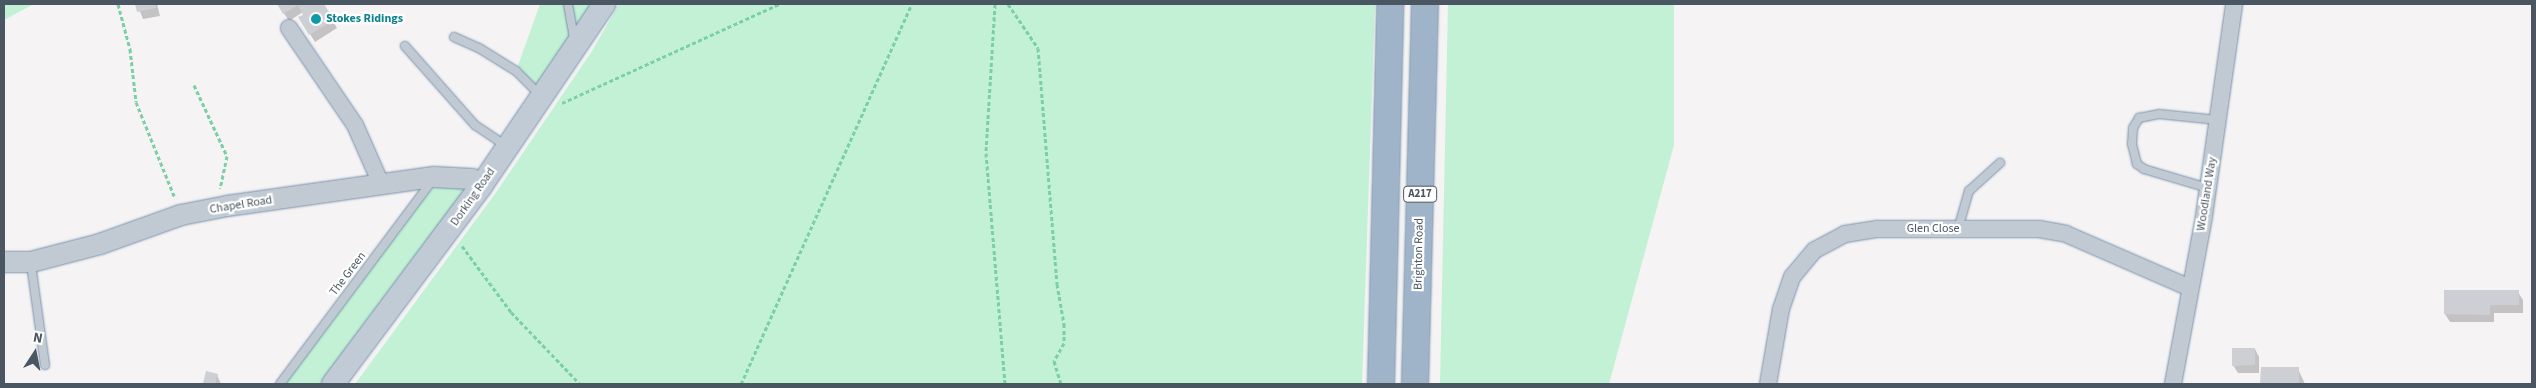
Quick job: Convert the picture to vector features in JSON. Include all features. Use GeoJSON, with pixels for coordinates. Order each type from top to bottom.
{"type":"FeatureCollection","features":[{"type":"Feature","properties":{"kind":"highway","name":"A217"},"geometry":{"type":"LineString","coordinates":[[1380,384],[1390,4]]}},
{"type":"Feature","properties":{"kind":"highway","name":"Brighton Road"},"geometry":{"type":"LineString","coordinates":[[1416,384],[1425,4]]}},
{"type":"Feature","properties":{"kind":"main road","name":"Dorking Road"},"geometry":{"type":"LineString","coordinates":[[333,384],[481,186],[604,4]]}},
{"type":"Feature","properties":{"kind":"street","name":"Woodland Way"},"geometry":{"type":"LineString","coordinates":[[2173,384],[2208,188],[2234,4]]}},
{"type":"Feature","properties":{"kind":"street"},"geometry":{"type":"LineString","coordinates":[[288,28],[355,126],[381,184]]}},
{"type":"Feature","properties":{"kind":"street","name":"Chapel Road"},"geometry":{"type":"LineString","coordinates":[[4,262],[31,262],[100,244],[181,215],[216,208],[434,177],[472,179],[481,186]]}},
{"type":"Feature","properties":{"kind":"street","name":"Glen Close"},"geometry":{"type":"LineString","coordinates":[[1768,384],[1781,309],[1792,277],[1815,250],[1845,234],[1862,231],[2039,229],[2066,234],[2190,288]]}},
{"type":"Feature","properties":{"kind":"lane"},"geometry":{"type":"LineString","coordinates":[[568,4],[575,46]]}},
{"type":"Feature","properties":{"kind":"lane"},"geometry":{"type":"LineString","coordinates":[[454,37],[479,48],[516,71],[542,96]]}},
{"type":"Feature","properties":{"kind":"lane"},"geometry":{"type":"LineString","coordinates":[[405,46],[475,125],[508,147]]}},
{"type":"Feature","properties":{"kind":"lane"},"geometry":{"type":"LineString","coordinates":[[2208,188],[2144,170],[2137,164],[2132,144],[2133,128],[2139,118],[2160,114],[2218,120]]}},
{"type":"Feature","properties":{"kind":"lane"},"geometry":{"type":"LineString","coordinates":[[1958,229],[1969,192],[2000,163]]}},
{"type":"Feature","properties":{"kind":"lane","name":"The Green"},"geometry":{"type":"LineString","coordinates":[[280,384],[434,177]]}},
{"type":"Feature","properties":{"kind":"lane"},"geometry":{"type":"LineString","coordinates":[[31,262],[45,365]]}},
{"type":"Feature","properties":{"kind":"path"},"geometry":{"type":"LineString","coordinates":[[118,4],[130,49],[136,102],[181,215]]}},
{"type":"Feature","properties":{"kind":"path"},"geometry":{"type":"LineString","coordinates":[[526,120],[779,4]]}},
{"type":"Feature","properties":{"kind":"path"},"geometry":{"type":"LineString","coordinates":[[741,384],[912,4]]}},
{"type":"Feature","properties":{"kind":"path"},"geometry":{"type":"LineString","coordinates":[[995,4],[986,154],[1005,384]]}},
{"type":"Feature","properties":{"kind":"path"},"geometry":{"type":"LineString","coordinates":[[1008,4],[1038,48],[1057,284],[1064,324],[1064,344],[1054,361],[1061,384]]}},
{"type":"Feature","properties":{"kind":"path"},"geometry":{"type":"LineString","coordinates":[[194,85],[227,156],[216,208]]}},
{"type":"Feature","properties":{"kind":"path"},"geometry":{"type":"LineString","coordinates":[[450,229],[511,312],[580,384]]}},
{"type":"Feature","properties":{"kind":"green space"},"geometry":{"type":"Polygon","coordinates":[[[4,4],[34,4],[4,20],[4,4]]]}},
{"type":"Feature","properties":{"kind":"green space"},"geometry":{"type":"Polygon","coordinates":[[[540,4],[604,4],[542,96],[516,71],[540,4]]]}},
{"type":"Feature","properties":{"kind":"green space"},"geometry":{"type":"Polygon","coordinates":[[[619,4],[1375,4],[1362,384],[355,384],[497,191],[592,51],[619,4]]]}},
{"type":"Feature","properties":{"kind":"green space"},"geometry":{"type":"Polygon","coordinates":[[[1448,4],[1674,4],[1674,145],[1609,384],[1440,384],[1448,4]]]}},
{"type":"Feature","properties":{"kind":"green space"},"geometry":{"type":"Polygon","coordinates":[[[434,177],[471,182],[332,384],[280,384],[434,177]]]}},
{"type":"Feature","properties":{"kind":"building"},"geometry":{"type":"Polygon","coordinates":[[[135,4],[155,4],[156,8],[137,12],[135,4]]]}},
{"type":"Feature","properties":{"kind":"building","name":"Stokes Ridings"},"geometry":{"type":"Polygon","coordinates":[[[277,4],[324,4],[334,20],[309,35],[298,17],[303,15],[298,5],[283,14],[277,4]]]}},
{"type":"Feature","properties":{"kind":"building"},"geometry":{"type":"Polygon","coordinates":[[[2444,290],[2519,290],[2519,305],[2490,305],[2490,315],[2444,314],[2444,290]]]}},
{"type":"Feature","properties":{"kind":"building"},"geometry":{"type":"Polygon","coordinates":[[[2232,348],[2255,348],[2255,365],[2232,366],[2232,348]]]}},
{"type":"Feature","properties":{"kind":"building"},"geometry":{"type":"Polygon","coordinates":[[[2261,367],[2299,367],[2299,384],[2260,384],[2261,367]]]}},
{"type":"Feature","properties":{"kind":"building"},"geometry":{"type":"Polygon","coordinates":[[[206,371],[218,374],[215,384],[203,383],[206,371]]]}},
{"type":"Feature","properties":{"kind":"place","name":"Stokes Ridings"},"geometry":{"type":"Point","coordinates":[316,19]}}]}
